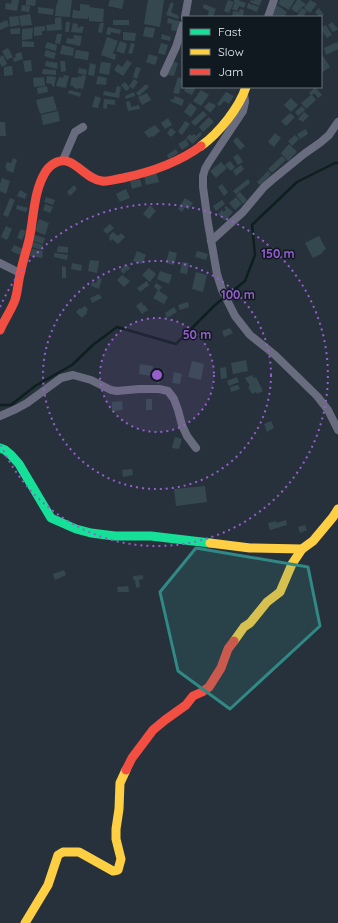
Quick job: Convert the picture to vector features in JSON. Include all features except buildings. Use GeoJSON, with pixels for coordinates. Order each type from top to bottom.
{"type":"FeatureCollection","features":[{"type":"Feature","properties":{"kind":"street"},"geometry":{"type":"LineString","coordinates":[[185,16],[188,0]]}},
{"type":"Feature","properties":{"kind":"street"},"geometry":{"type":"LineString","coordinates":[[268,16],[274,0]]}},
{"type":"Feature","properties":{"kind":"street"},"geometry":{"type":"LineString","coordinates":[[164,73],[176,47],[182,28]]}},
{"type":"Feature","properties":{"kind":"street"},"geometry":{"type":"LineString","coordinates":[[1,327],[15,301],[20,273],[31,230],[36,194],[40,182],[52,165],[57,161],[63,160],[74,164],[94,179],[107,181],[154,170],[171,164],[190,154],[206,143],[225,122],[245,90]]}},
{"type":"Feature","properties":{"kind":"street"},"geometry":{"type":"LineString","coordinates":[[245,90],[243,110],[209,162],[203,176],[208,223],[217,274],[222,290],[235,316],[250,335],[275,355],[317,396],[328,410],[338,430]]}},
{"type":"Feature","properties":{"kind":"street"},"geometry":{"type":"LineString","coordinates":[[211,241],[244,212],[264,187],[329,135],[338,122]]}},
{"type":"Feature","properties":{"kind":"street"},"geometry":{"type":"LineString","coordinates":[[63,160],[75,132],[83,127]]}},
{"type":"Feature","properties":{"kind":"street"},"geometry":{"type":"LineString","coordinates":[[0,263],[20,273]]}},
{"type":"Feature","properties":{"kind":"street"},"geometry":{"type":"LineString","coordinates":[[0,416],[27,403],[61,378],[73,375],[91,380],[111,390],[117,391],[159,389],[168,391],[174,399],[182,425],[187,436],[196,448]]}},
{"type":"Feature","properties":{"kind":"street"},"geometry":{"type":"LineString","coordinates":[[0,448],[11,455],[19,464],[52,518],[76,529],[91,533],[115,536],[151,536],[250,548],[302,549]]}},
{"type":"Feature","properties":{"kind":"street"},"geometry":{"type":"LineString","coordinates":[[25,923],[48,885],[58,855],[62,852],[79,852],[113,871],[118,870],[121,859],[116,839],[116,829],[120,809],[120,783],[132,758],[153,730],[176,713],[193,696],[209,687],[220,668],[228,649],[244,628],[268,602],[280,592],[292,564],[302,549],[313,541],[338,509]]}},
{"type":"Feature","properties":{"kind":"highlighted area"},"geometry":{"type":"Polygon","coordinates":[[[196,548],[308,567],[320,626],[230,709],[178,671],[160,592],[196,548]]]}},
{"type":"Feature","properties":{"kind":"waterway"},"geometry":{"type":"LineString","coordinates":[[0,405],[11,405],[35,386],[72,365],[94,344],[117,327],[176,344],[215,305],[245,281],[255,255],[252,225],[297,182],[335,163],[338,163]]}},
{"type":"Feature","properties":{"kind":"traffic: fast"},"geometry":{"type":"LineString","coordinates":[[0,448],[11,455],[19,464],[51,518],[76,529],[91,533],[115,536],[151,536],[210,543]]}},
{"type":"Feature","properties":{"kind":"traffic: slow"},"geometry":{"type":"LineString","coordinates":[[201,146],[208,141],[228,120],[239,103],[246,88]]}},
{"type":"Feature","properties":{"kind":"traffic: slow"},"geometry":{"type":"LineString","coordinates":[[210,543],[250,548],[302,549],[313,541],[338,509]]}},
{"type":"Feature","properties":{"kind":"traffic: slow"},"geometry":{"type":"LineString","coordinates":[[234,641],[244,627],[250,623],[267,602],[280,592],[292,564],[302,549]]}},
{"type":"Feature","properties":{"kind":"traffic: slow"},"geometry":{"type":"LineString","coordinates":[[25,923],[48,885],[58,855],[63,852],[79,852],[113,871],[118,870],[121,859],[116,839],[116,829],[119,809],[120,783],[126,770]]}},
{"type":"Feature","properties":{"kind":"traffic: jam"},"geometry":{"type":"LineString","coordinates":[[0,330],[12,308],[17,293],[39,186],[46,171],[51,166],[57,162],[69,162],[96,179],[110,181],[144,173],[164,166],[174,162],[201,146]]}},
{"type":"Feature","properties":{"kind":"traffic: jam"},"geometry":{"type":"LineString","coordinates":[[126,770],[132,758],[153,730],[186,705],[193,696],[209,687],[221,668],[228,649],[234,641]]}}]}
